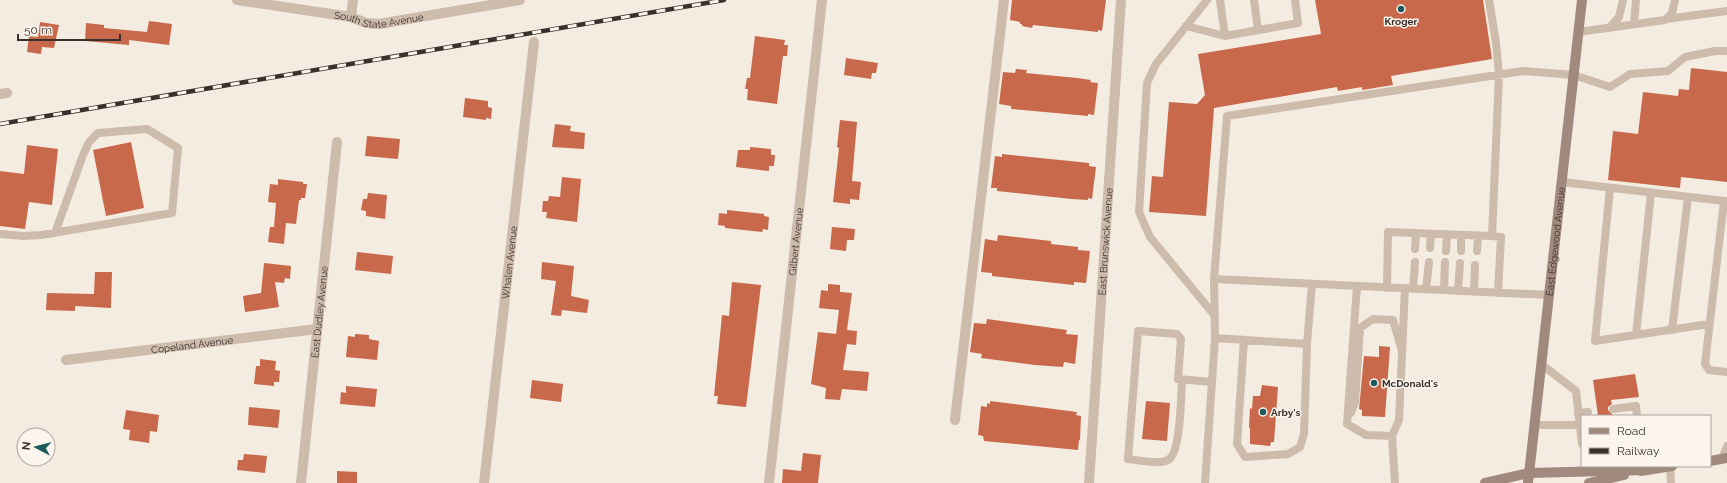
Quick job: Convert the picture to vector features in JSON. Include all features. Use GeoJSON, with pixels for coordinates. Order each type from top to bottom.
{"type":"FeatureCollection","features":[{"type":"Feature","properties":{"kind":"main road","name":"East Edgewood Avenue"},"geometry":{"type":"LineString","coordinates":[[1529,478],[1582,0]]}},
{"type":"Feature","properties":{"kind":"main road"},"geometry":{"type":"LineString","coordinates":[[1711,461],[1724,459]]}},
{"type":"Feature","properties":{"kind":"main road"},"geometry":{"type":"LineString","coordinates":[[1485,483],[1585,469],[1658,467]]}},
{"type":"Feature","properties":{"kind":"main road"},"geometry":{"type":"LineString","coordinates":[[1589,483],[1646,468]]}},
{"type":"Feature","properties":{"kind":"street","name":"South State Avenue"},"geometry":{"type":"LineString","coordinates":[[237,0],[351,17],[366,23],[379,24],[520,0]]}},
{"type":"Feature","properties":{"kind":"street"},"geometry":{"type":"LineString","coordinates":[[351,17],[352,0]]}},
{"type":"Feature","properties":{"kind":"street","name":"Gilbert Avenue"},"geometry":{"type":"LineString","coordinates":[[770,483],[822,0]]}},
{"type":"Feature","properties":{"kind":"street"},"geometry":{"type":"LineString","coordinates":[[955,420],[1004,0]]}},
{"type":"Feature","properties":{"kind":"street","name":"East Brunswick Avenue"},"geometry":{"type":"LineString","coordinates":[[1089,483],[1121,0]]}},
{"type":"Feature","properties":{"kind":"street","name":"Whalen Avenue"},"geometry":{"type":"LineString","coordinates":[[484,483],[534,42]]}},
{"type":"Feature","properties":{"kind":"street","name":"East Dudley Avenue"},"geometry":{"type":"LineString","coordinates":[[301,483],[338,142]]}},
{"type":"Feature","properties":{"kind":"street","name":"Copeland Avenue"},"geometry":{"type":"LineString","coordinates":[[66,360],[317,329]]}},
{"type":"Feature","properties":{"kind":"lane"},"geometry":{"type":"LineString","coordinates":[[1207,0],[1156,64],[1147,82],[1139,212],[1150,237],[1215,316]]}},
{"type":"Feature","properties":{"kind":"lane"},"geometry":{"type":"LineString","coordinates":[[1220,0],[1225,36]]}},
{"type":"Feature","properties":{"kind":"lane"},"geometry":{"type":"LineString","coordinates":[[1254,0],[1258,30]]}},
{"type":"Feature","properties":{"kind":"lane"},"geometry":{"type":"LineString","coordinates":[[1186,26],[1225,36],[1298,23],[1295,0]]}},
{"type":"Feature","properties":{"kind":"lane"},"geometry":{"type":"LineString","coordinates":[[1489,0],[1496,43],[1499,75],[1492,236]]}},
{"type":"Feature","properties":{"kind":"lane"},"geometry":{"type":"LineString","coordinates":[[1609,28],[1619,17],[1623,0]]}},
{"type":"Feature","properties":{"kind":"lane"},"geometry":{"type":"LineString","coordinates":[[1634,24],[1636,0]]}},
{"type":"Feature","properties":{"kind":"lane"},"geometry":{"type":"LineString","coordinates":[[1665,20],[1672,13],[1675,0]]}},
{"type":"Feature","properties":{"kind":"lane"},"geometry":{"type":"LineString","coordinates":[[1578,32],[1727,11]]}},
{"type":"Feature","properties":{"kind":"lane"},"geometry":{"type":"LineString","coordinates":[[1205,483],[1215,338],[1214,279],[1227,116],[1523,71],[1574,75],[1610,87],[1630,74],[1668,71],[1685,57],[1727,51]]}},
{"type":"Feature","properties":{"kind":"lane"},"geometry":{"type":"LineString","coordinates":[[0,234],[23,236],[55,233],[172,213],[178,148],[147,128],[98,133],[89,142],[83,155],[55,233]]}},
{"type":"Feature","properties":{"kind":"lane"},"geometry":{"type":"LineString","coordinates":[[1562,182],[1725,201],[1705,364],[1706,368],[1709,370],[1727,372]]}},
{"type":"Feature","properties":{"kind":"lane"},"geometry":{"type":"LineString","coordinates":[[1610,188],[1595,341],[1710,324]]}},
{"type":"Feature","properties":{"kind":"lane"},"geometry":{"type":"LineString","coordinates":[[1636,335],[1651,193]]}},
{"type":"Feature","properties":{"kind":"lane"},"geometry":{"type":"LineString","coordinates":[[1672,330],[1688,197]]}},
{"type":"Feature","properties":{"kind":"lane"},"geometry":{"type":"LineString","coordinates":[[1387,288],[1388,232],[1492,236],[1501,237],[1498,293]]}},
{"type":"Feature","properties":{"kind":"lane"},"geometry":{"type":"LineString","coordinates":[[1415,249],[1416,233]]}},
{"type":"Feature","properties":{"kind":"lane"},"geometry":{"type":"LineString","coordinates":[[1430,248],[1432,234]]}},
{"type":"Feature","properties":{"kind":"lane"},"geometry":{"type":"LineString","coordinates":[[1446,251],[1447,235]]}},
{"type":"Feature","properties":{"kind":"lane"},"geometry":{"type":"LineString","coordinates":[[1460,251],[1461,235]]}},
{"type":"Feature","properties":{"kind":"lane"},"geometry":{"type":"LineString","coordinates":[[1477,251],[1478,236]]}},
{"type":"Feature","properties":{"kind":"lane"},"geometry":{"type":"LineString","coordinates":[[1395,483],[1392,436],[1399,420],[1402,351],[1409,289],[1415,262]]}},
{"type":"Feature","properties":{"kind":"lane"},"geometry":{"type":"LineString","coordinates":[[1426,289],[1429,262]]}},
{"type":"Feature","properties":{"kind":"lane"},"geometry":{"type":"LineString","coordinates":[[1444,290],[1445,262]]}},
{"type":"Feature","properties":{"kind":"lane"},"geometry":{"type":"LineString","coordinates":[[1458,291],[1460,263]]}},
{"type":"Feature","properties":{"kind":"lane"},"geometry":{"type":"LineString","coordinates":[[1474,292],[1476,265]]}},
{"type":"Feature","properties":{"kind":"lane"},"geometry":{"type":"LineString","coordinates":[[1214,279],[1549,295]]}},
{"type":"Feature","properties":{"kind":"lane"},"geometry":{"type":"LineString","coordinates":[[1244,340],[1237,444],[1245,458],[1288,454],[1300,447],[1304,434],[1307,344],[1312,284]]}},
{"type":"Feature","properties":{"kind":"lane"},"geometry":{"type":"LineString","coordinates":[[1347,424],[1357,286]]}},
{"type":"Feature","properties":{"kind":"lane"},"geometry":{"type":"LineString","coordinates":[[1347,424],[1355,402],[1360,328],[1373,319],[1393,320],[1402,351]]}},
{"type":"Feature","properties":{"kind":"lane"},"geometry":{"type":"LineString","coordinates":[[1182,380],[1178,442],[1175,452],[1170,460],[1161,462],[1128,459],[1138,331],[1177,334],[1181,339],[1178,379],[1212,382]]}},
{"type":"Feature","properties":{"kind":"lane"},"geometry":{"type":"LineString","coordinates":[[1215,338],[1307,344]]}},
{"type":"Feature","properties":{"kind":"lane"},"geometry":{"type":"LineString","coordinates":[[1535,425],[1581,425],[1578,413],[1576,391],[1542,364]]}},
{"type":"Feature","properties":{"kind":"lane"},"geometry":{"type":"LineString","coordinates":[[1613,409],[1636,406],[1638,415]]}},
{"type":"Feature","properties":{"kind":"lane"},"geometry":{"type":"LineString","coordinates":[[1578,413],[1588,412]]}},
{"type":"Feature","properties":{"kind":"lane"},"geometry":{"type":"LineString","coordinates":[[1347,424],[1366,434],[1392,436]]}},
{"type":"Feature","properties":{"kind":"lane"},"geometry":{"type":"LineString","coordinates":[[1724,459],[1727,446]]}},
{"type":"Feature","properties":{"kind":"lane"},"geometry":{"type":"LineString","coordinates":[[1671,467],[1671,483]]}},
{"type":"Feature","properties":{"kind":"building"},"geometry":{"type":"Polygon","coordinates":[[[1012,0],[1106,0],[1102,31],[1098,30],[1098,32],[1033,25],[1032,28],[1022,26],[1020,22],[1010,20],[1012,0]]]}},
{"type":"Feature","properties":{"kind":"building"},"geometry":{"type":"Polygon","coordinates":[[[1315,0],[1483,0],[1492,59],[1391,76],[1393,85],[1362,90],[1362,87],[1338,91],[1337,87],[1214,108],[1206,216],[1149,212],[1152,176],[1163,177],[1169,102],[1197,104],[1205,95],[1198,54],[1321,34],[1315,0]]]}},
{"type":"Feature","properties":{"kind":"building"},"geometry":{"type":"Polygon","coordinates":[[[149,21],[172,24],[169,45],[129,40],[129,45],[85,41],[86,23],[104,25],[104,28],[147,32],[149,21]]]}},
{"type":"Feature","properties":{"kind":"building"},"geometry":{"type":"Polygon","coordinates":[[[40,22],[59,25],[54,48],[42,47],[41,54],[27,52],[29,36],[38,37],[40,22]]]}},
{"type":"Feature","properties":{"kind":"building"},"geometry":{"type":"Polygon","coordinates":[[[755,36],[785,40],[784,45],[788,45],[787,56],[783,56],[777,104],[747,100],[748,89],[745,89],[747,78],[750,78],[755,36]]]}},
{"type":"Feature","properties":{"kind":"building"},"geometry":{"type":"Polygon","coordinates":[[[846,58],[878,63],[876,73],[872,73],[871,79],[844,75],[846,58]]]}},
{"type":"Feature","properties":{"kind":"building"},"geometry":{"type":"Polygon","coordinates":[[[1691,68],[1727,72],[1727,182],[1681,177],[1680,188],[1608,180],[1613,131],[1638,134],[1643,92],[1678,96],[1679,89],[1689,90],[1691,68]]]}},
{"type":"Feature","properties":{"kind":"building"},"geometry":{"type":"Polygon","coordinates":[[[1016,69],[1027,70],[1026,73],[1077,78],[1091,80],[1090,82],[1098,83],[1094,115],[1088,114],[1088,116],[1011,109],[1011,106],[999,104],[1003,72],[1015,73],[1016,69]]]}},
{"type":"Feature","properties":{"kind":"building"},"geometry":{"type":"Polygon","coordinates":[[[465,98],[488,101],[488,107],[492,108],[491,119],[486,118],[486,120],[463,117],[465,98]]]}},
{"type":"Feature","properties":{"kind":"building"},"geometry":{"type":"Polygon","coordinates":[[[840,120],[857,122],[852,181],[861,182],[859,200],[850,199],[850,204],[833,202],[839,148],[837,147],[840,120]]]}},
{"type":"Feature","properties":{"kind":"building"},"geometry":{"type":"Polygon","coordinates":[[[555,124],[571,126],[570,131],[585,133],[584,149],[552,147],[555,124]]]}},
{"type":"Feature","properties":{"kind":"building"},"geometry":{"type":"Polygon","coordinates":[[[367,136],[400,139],[398,159],[365,156],[367,136]]]}},
{"type":"Feature","properties":{"kind":"building"},"geometry":{"type":"Polygon","coordinates":[[[131,142],[144,208],[106,216],[93,150],[131,142]]]}},
{"type":"Feature","properties":{"kind":"building"},"geometry":{"type":"Polygon","coordinates":[[[27,145],[58,149],[52,205],[29,202],[25,229],[0,226],[0,171],[24,174],[27,145]]]}},
{"type":"Feature","properties":{"kind":"building"},"geometry":{"type":"Polygon","coordinates":[[[750,147],[771,149],[771,155],[775,155],[774,166],[769,166],[769,171],[736,167],[738,150],[750,150],[750,147]]]}},
{"type":"Feature","properties":{"kind":"building"},"geometry":{"type":"Polygon","coordinates":[[[1002,154],[1089,163],[1089,166],[1096,167],[1092,199],[1071,199],[997,191],[997,188],[991,188],[995,156],[1002,157],[1002,154]]]}},
{"type":"Feature","properties":{"kind":"building"},"geometry":{"type":"Polygon","coordinates":[[[562,177],[581,179],[577,222],[546,218],[547,212],[542,212],[543,201],[548,201],[549,196],[560,197],[562,177]]]}},
{"type":"Feature","properties":{"kind":"building"},"geometry":{"type":"Polygon","coordinates":[[[278,179],[303,182],[303,184],[307,184],[305,198],[301,198],[301,200],[299,200],[296,224],[286,223],[284,244],[268,242],[270,227],[274,227],[276,203],[268,202],[270,184],[278,185],[278,179]]]}},
{"type":"Feature","properties":{"kind":"building"},"geometry":{"type":"Polygon","coordinates":[[[368,193],[387,195],[385,219],[366,216],[366,211],[361,210],[363,199],[367,199],[368,193]]]}},
{"type":"Feature","properties":{"kind":"building"},"geometry":{"type":"Polygon","coordinates":[[[727,210],[764,214],[764,216],[769,217],[768,230],[763,229],[762,232],[725,228],[725,226],[718,225],[719,213],[727,214],[727,210]]]}},
{"type":"Feature","properties":{"kind":"building"},"geometry":{"type":"Polygon","coordinates":[[[832,227],[855,229],[854,240],[847,240],[846,251],[830,249],[832,227]]]}},
{"type":"Feature","properties":{"kind":"building"},"geometry":{"type":"Polygon","coordinates":[[[998,235],[1051,241],[1051,244],[1078,247],[1078,250],[1090,251],[1086,283],[1074,282],[1074,285],[992,276],[992,273],[981,272],[985,239],[997,241],[998,235]]]}},
{"type":"Feature","properties":{"kind":"building"},"geometry":{"type":"Polygon","coordinates":[[[357,252],[393,256],[391,274],[355,270],[357,252]]]}},
{"type":"Feature","properties":{"kind":"building"},"geometry":{"type":"Polygon","coordinates":[[[542,262],[574,266],[571,296],[589,300],[587,313],[562,310],[561,316],[551,315],[556,281],[541,279],[542,262]]]}},
{"type":"Feature","properties":{"kind":"building"},"geometry":{"type":"Polygon","coordinates":[[[264,263],[291,266],[290,279],[285,278],[284,283],[275,282],[279,307],[245,312],[243,296],[261,293],[264,263]]]}},
{"type":"Feature","properties":{"kind":"building"},"geometry":{"type":"Polygon","coordinates":[[[95,272],[112,272],[111,308],[75,306],[75,311],[46,310],[47,293],[94,294],[95,272]]]}},
{"type":"Feature","properties":{"kind":"building"},"geometry":{"type":"Polygon","coordinates":[[[732,282],[761,285],[746,407],[717,404],[718,396],[714,396],[722,315],[729,316],[732,282]]]}},
{"type":"Feature","properties":{"kind":"building"},"geometry":{"type":"Polygon","coordinates":[[[828,284],[840,285],[840,292],[852,293],[847,330],[857,331],[856,345],[847,344],[843,370],[869,372],[867,391],[842,389],[840,400],[825,399],[826,388],[811,384],[818,332],[836,334],[839,310],[819,308],[821,290],[828,291],[828,284]]]}},
{"type":"Feature","properties":{"kind":"building"},"geometry":{"type":"Polygon","coordinates":[[[987,319],[1067,330],[1066,334],[1078,335],[1075,364],[1064,362],[1063,367],[981,358],[982,354],[970,352],[974,323],[986,324],[987,319]]]}},
{"type":"Feature","properties":{"kind":"building"},"geometry":{"type":"Polygon","coordinates":[[[355,334],[369,335],[369,339],[379,341],[377,360],[346,357],[348,336],[355,337],[355,334]]]}},
{"type":"Feature","properties":{"kind":"building","name":"McDonald's"},"geometry":{"type":"Polygon","coordinates":[[[1379,346],[1390,347],[1385,417],[1362,416],[1362,410],[1359,409],[1364,356],[1379,357],[1379,346]]]}},
{"type":"Feature","properties":{"kind":"building"},"geometry":{"type":"Polygon","coordinates":[[[260,359],[276,361],[275,370],[280,371],[279,382],[274,382],[274,386],[254,384],[256,366],[260,366],[260,359]]]}},
{"type":"Feature","properties":{"kind":"building"},"geometry":{"type":"Polygon","coordinates":[[[1635,374],[1639,397],[1611,400],[1612,404],[1608,407],[1608,410],[1613,415],[1598,415],[1593,380],[1635,374]]]}},
{"type":"Feature","properties":{"kind":"building"},"geometry":{"type":"Polygon","coordinates":[[[532,380],[563,384],[561,402],[530,398],[532,380]]]}},
{"type":"Feature","properties":{"kind":"building"},"geometry":{"type":"Polygon","coordinates":[[[1262,385],[1278,387],[1274,442],[1271,442],[1270,446],[1250,444],[1250,408],[1252,409],[1253,396],[1260,396],[1262,385]]]}},
{"type":"Feature","properties":{"kind":"building"},"geometry":{"type":"Polygon","coordinates":[[[346,386],[377,389],[375,407],[340,404],[341,392],[346,393],[346,386]]]}},
{"type":"Feature","properties":{"kind":"building"},"geometry":{"type":"Polygon","coordinates":[[[990,401],[1077,412],[1076,415],[1081,416],[1078,450],[984,441],[983,436],[978,435],[981,406],[987,407],[987,403],[990,404],[990,401]]]}},
{"type":"Feature","properties":{"kind":"building"},"geometry":{"type":"Polygon","coordinates":[[[1146,401],[1170,403],[1167,441],[1142,439],[1146,401]]]}},
{"type":"Feature","properties":{"kind":"building"},"geometry":{"type":"Polygon","coordinates":[[[249,407],[280,410],[278,428],[248,425],[249,407]]]}},
{"type":"Feature","properties":{"kind":"building"},"geometry":{"type":"Polygon","coordinates":[[[126,410],[159,415],[157,432],[150,431],[149,443],[129,440],[130,430],[123,429],[126,410]]]}},
{"type":"Feature","properties":{"kind":"building"},"geometry":{"type":"Polygon","coordinates":[[[803,453],[821,455],[818,483],[782,483],[783,469],[801,471],[803,453]]]}},
{"type":"Feature","properties":{"kind":"building"},"geometry":{"type":"Polygon","coordinates":[[[244,454],[267,456],[265,473],[237,470],[238,460],[243,460],[244,454]]]}},
{"type":"Feature","properties":{"kind":"building"},"geometry":{"type":"Polygon","coordinates":[[[337,471],[357,472],[357,483],[337,483],[337,471]]]}},
{"type":"Feature","properties":{"kind":"railway"},"geometry":{"type":"LineString","coordinates":[[0,124],[724,0]]}},
{"type":"Feature","properties":{"kind":"place","name":"Kroger"},"geometry":{"type":"Point","coordinates":[1401,9]}},
{"type":"Feature","properties":{"kind":"place","name":"McDonald's"},"geometry":{"type":"Point","coordinates":[1374,383]}},
{"type":"Feature","properties":{"kind":"place","name":"Arby's"},"geometry":{"type":"Point","coordinates":[1263,412]}}]}
